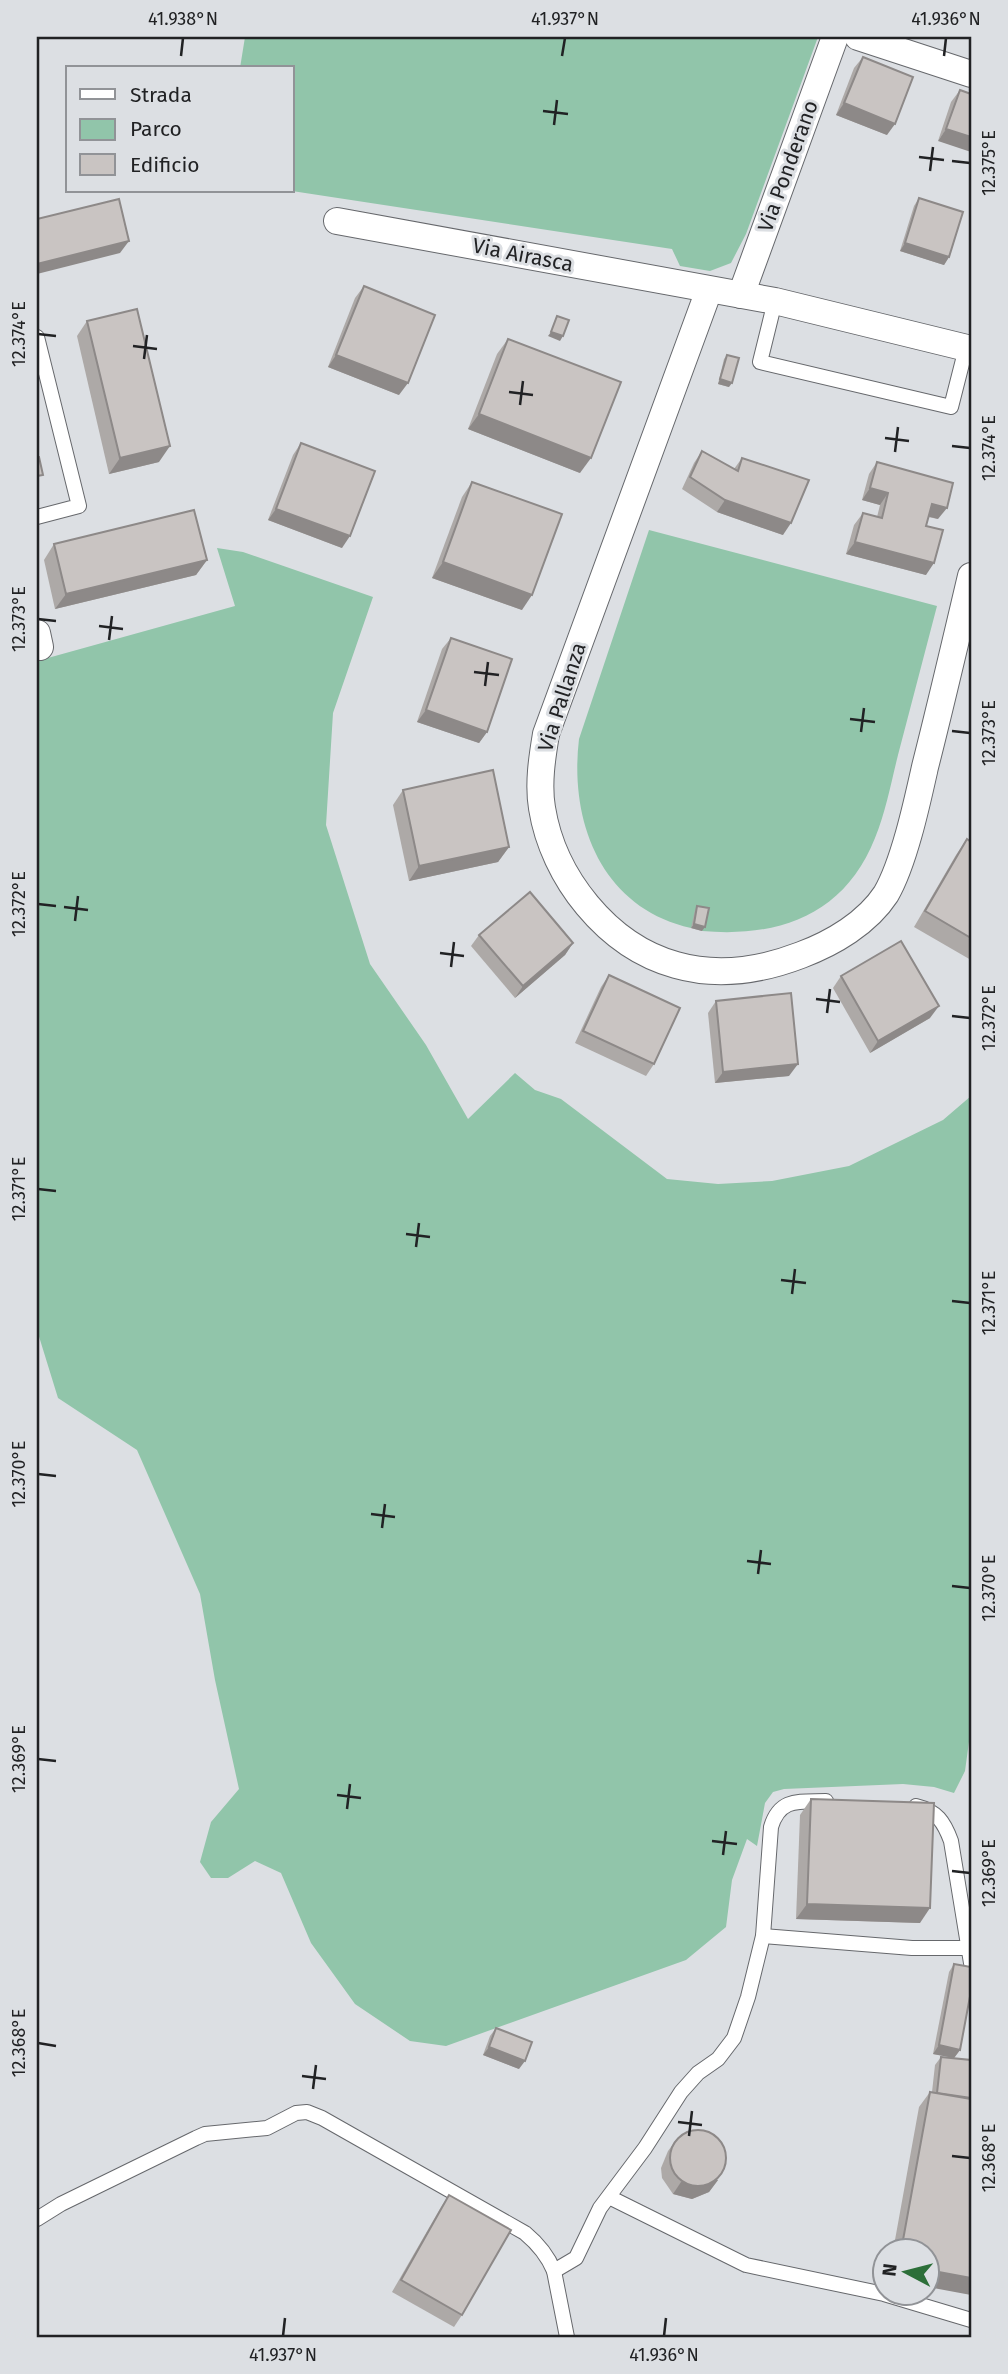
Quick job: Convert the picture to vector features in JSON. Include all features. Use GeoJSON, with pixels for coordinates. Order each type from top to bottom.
{"type":"FeatureCollection","features":[{"type":"Feature","properties":{"kind":"street","name":"Via Ponderano"},"geometry":{"type":"LineString","coordinates":[[741,295],[835,37]]}},
{"type":"Feature","properties":{"kind":"street"},"geometry":{"type":"LineString","coordinates":[[858,37],[971,75]]}},
{"type":"Feature","properties":{"kind":"street","name":"Via Airasca"},"geometry":{"type":"LineString","coordinates":[[337,220],[709,290]]}},
{"type":"Feature","properties":{"kind":"street"},"geometry":{"type":"LineString","coordinates":[[709,290],[775,301],[969,348]]}},
{"type":"Feature","properties":{"kind":"street","name":"Via Pallanza"},"geometry":{"type":"LineString","coordinates":[[709,290],[546,734],[541,781],[541,805],[546,829],[567,877],[592,910],[622,938],[655,958],[696,969],[748,970],[816,950],[847,933],[885,894],[896,869],[917,803],[971,576]]}},
{"type":"Feature","properties":{"kind":"lane"},"geometry":{"type":"LineString","coordinates":[[775,301],[760,362],[951,407],[969,348]]}},
{"type":"Feature","properties":{"kind":"lane"},"geometry":{"type":"LineString","coordinates":[[37,337],[79,506],[37,517]]}},
{"type":"Feature","properties":{"kind":"lane"},"geometry":{"type":"LineString","coordinates":[[554,2271],[576,2258],[600,2208],[645,2148],[681,2092],[698,2073],[718,2059],[734,2038],[748,1997],[763,1936],[771,1827],[775,1816],[792,1802],[839,1801]]}},
{"type":"Feature","properties":{"kind":"lane"},"geometry":{"type":"LineString","coordinates":[[900,1804],[936,1812],[945,1825],[951,1841],[971,1963]]}},
{"type":"Feature","properties":{"kind":"lane"},"geometry":{"type":"LineString","coordinates":[[763,1936],[912,1948],[967,1948]]}},
{"type":"Feature","properties":{"kind":"lane"},"geometry":{"type":"LineString","coordinates":[[37,2219],[61,2204],[205,2134],[267,2128],[290,2115],[307,2112],[524,2233],[540,2247],[554,2271],[567,2337]]}},
{"type":"Feature","properties":{"kind":"lane"},"geometry":{"type":"LineString","coordinates":[[609,2197],[746,2265],[884,2294],[971,2320]]}},
{"type":"Feature","properties":{"kind":"green space"},"geometry":{"type":"Polygon","coordinates":[[[245,37],[818,37],[746,234],[731,263],[710,271],[680,266],[672,249],[294,191],[294,66],[240,66],[245,37]]]}},
{"type":"Feature","properties":{"kind":"green space"},"geometry":{"type":"Polygon","coordinates":[[[649,530],[937,606],[875,838],[862,864],[846,886],[828,903],[783,925],[731,932],[702,931],[706,912],[691,928],[660,918],[635,902],[614,882],[598,858],[587,830],[580,801],[577,770],[579,739],[649,530]]]}},
{"type":"Feature","properties":{"kind":"green space"},"geometry":{"type":"Polygon","coordinates":[[[217,548],[243,552],[373,597],[333,713],[326,825],[370,964],[426,1045],[468,1119],[515,1073],[535,1090],[561,1099],[667,1179],[718,1184],[772,1181],[849,1166],[943,1120],[971,1096],[971,1727],[965,1771],[954,1793],[934,1787],[903,1784],[784,1789],[773,1792],[765,1803],[757,1846],[747,1839],[732,1880],[726,1927],[686,1960],[446,2046],[410,2041],[355,2004],[311,1943],[281,1873],[255,1861],[228,1878],[211,1878],[200,1862],[211,1822],[239,1789],[215,1680],[200,1594],[137,1450],[58,1398],[37,1330],[37,661],[235,606],[217,548]]]}},
{"type":"Feature","properties":{"kind":"building"},"geometry":{"type":"Polygon","coordinates":[[[863,57],[913,77],[895,124],[844,103],[863,57]]]}},
{"type":"Feature","properties":{"kind":"building"},"geometry":{"type":"Polygon","coordinates":[[[960,90],[971,94],[971,137],[946,129],[960,90]]]}},
{"type":"Feature","properties":{"kind":"building"},"geometry":{"type":"Polygon","coordinates":[[[919,198],[963,212],[949,257],[905,243],[919,198]]]}},
{"type":"Feature","properties":{"kind":"building"},"geometry":{"type":"Polygon","coordinates":[[[119,199],[129,241],[37,264],[37,219],[119,199]]]}},
{"type":"Feature","properties":{"kind":"building"},"geometry":{"type":"Polygon","coordinates":[[[364,286],[435,315],[408,383],[336,355],[364,286]]]}},
{"type":"Feature","properties":{"kind":"building"},"geometry":{"type":"Polygon","coordinates":[[[137,309],[170,446],[120,458],[87,321],[137,309]]]}},
{"type":"Feature","properties":{"kind":"building"},"geometry":{"type":"Polygon","coordinates":[[[557,316],[569,320],[563,336],[551,332],[557,316]]]}},
{"type":"Feature","properties":{"kind":"building"},"geometry":{"type":"Polygon","coordinates":[[[508,339],[621,382],[591,458],[479,414],[508,339]]]}},
{"type":"Feature","properties":{"kind":"building"},"geometry":{"type":"Polygon","coordinates":[[[727,355],[739,358],[732,383],[720,379],[727,355]]]}},
{"type":"Feature","properties":{"kind":"building"},"geometry":{"type":"Polygon","coordinates":[[[301,443],[375,471],[350,536],[276,509],[301,443]]]}},
{"type":"Feature","properties":{"kind":"building"},"geometry":{"type":"Polygon","coordinates":[[[702,451],[738,471],[742,458],[809,480],[791,523],[725,500],[690,477],[702,451]]]}},
{"type":"Feature","properties":{"kind":"building"},"geometry":{"type":"Polygon","coordinates":[[[37,457],[43,475],[37,476],[37,457]]]}},
{"type":"Feature","properties":{"kind":"building"},"geometry":{"type":"Polygon","coordinates":[[[877,462],[953,483],[947,508],[932,504],[926,526],[943,530],[934,563],[855,542],[863,513],[882,518],[888,493],[870,488],[877,462]]]}},
{"type":"Feature","properties":{"kind":"building"},"geometry":{"type":"Polygon","coordinates":[[[472,482],[562,514],[532,595],[443,562],[472,482]]]}},
{"type":"Feature","properties":{"kind":"building"},"geometry":{"type":"Polygon","coordinates":[[[194,510],[207,560],[66,594],[54,544],[194,510]]]}},
{"type":"Feature","properties":{"kind":"building"},"geometry":{"type":"Polygon","coordinates":[[[451,638],[512,659],[487,732],[426,710],[451,638]]]}},
{"type":"Feature","properties":{"kind":"building"},"geometry":{"type":"Polygon","coordinates":[[[493,770],[509,847],[419,866],[403,790],[493,770]]]}},
{"type":"Feature","properties":{"kind":"building"},"geometry":{"type":"Polygon","coordinates":[[[967,839],[971,842],[971,938],[925,911],[967,839]]]}},
{"type":"Feature","properties":{"kind":"building"},"geometry":{"type":"Polygon","coordinates":[[[530,892],[573,943],[523,986],[479,935],[530,892]]]}},
{"type":"Feature","properties":{"kind":"building"},"geometry":{"type":"Polygon","coordinates":[[[697,906],[709,908],[705,927],[694,924],[697,906]]]}},
{"type":"Feature","properties":{"kind":"building"},"geometry":{"type":"Polygon","coordinates":[[[901,941],[939,1006],[878,1041],[841,976],[901,941]]]}},
{"type":"Feature","properties":{"kind":"building"},"geometry":{"type":"Polygon","coordinates":[[[609,975],[680,1008],[654,1064],[583,1031],[609,975]]]}},
{"type":"Feature","properties":{"kind":"building"},"geometry":{"type":"Polygon","coordinates":[[[791,993],[798,1064],[723,1072],[716,1001],[791,993]]]}},
{"type":"Feature","properties":{"kind":"building"},"geometry":{"type":"Polygon","coordinates":[[[811,1799],[934,1803],[930,1908],[807,1904],[811,1799]]]}},
{"type":"Feature","properties":{"kind":"building"},"geometry":{"type":"Polygon","coordinates":[[[954,1964],[971,1967],[971,1991],[960,2050],[939,2045],[954,1964]]]}},
{"type":"Feature","properties":{"kind":"building"},"geometry":{"type":"Polygon","coordinates":[[[496,2028],[532,2042],[525,2061],[489,2047],[496,2028]]]}},
{"type":"Feature","properties":{"kind":"building"},"geometry":{"type":"Polygon","coordinates":[[[941,2057],[971,2060],[971,2098],[937,2093],[941,2057]]]}},
{"type":"Feature","properties":{"kind":"building"},"geometry":{"type":"Polygon","coordinates":[[[930,2092],[971,2099],[971,2278],[942,2273],[942,2238],[903,2238],[930,2092]]]}},
{"type":"Feature","properties":{"kind":"building"},"geometry":{"type":"Polygon","coordinates":[[[693,2130],[703,2130],[718,2138],[724,2147],[724,2169],[718,2178],[703,2186],[693,2186],[675,2174],[670,2163],[670,2153],[682,2135],[693,2130]]]}},
{"type":"Feature","properties":{"kind":"building"},"geometry":{"type":"Polygon","coordinates":[[[449,2195],[511,2230],[462,2315],[401,2280],[449,2195]]]}}]}
